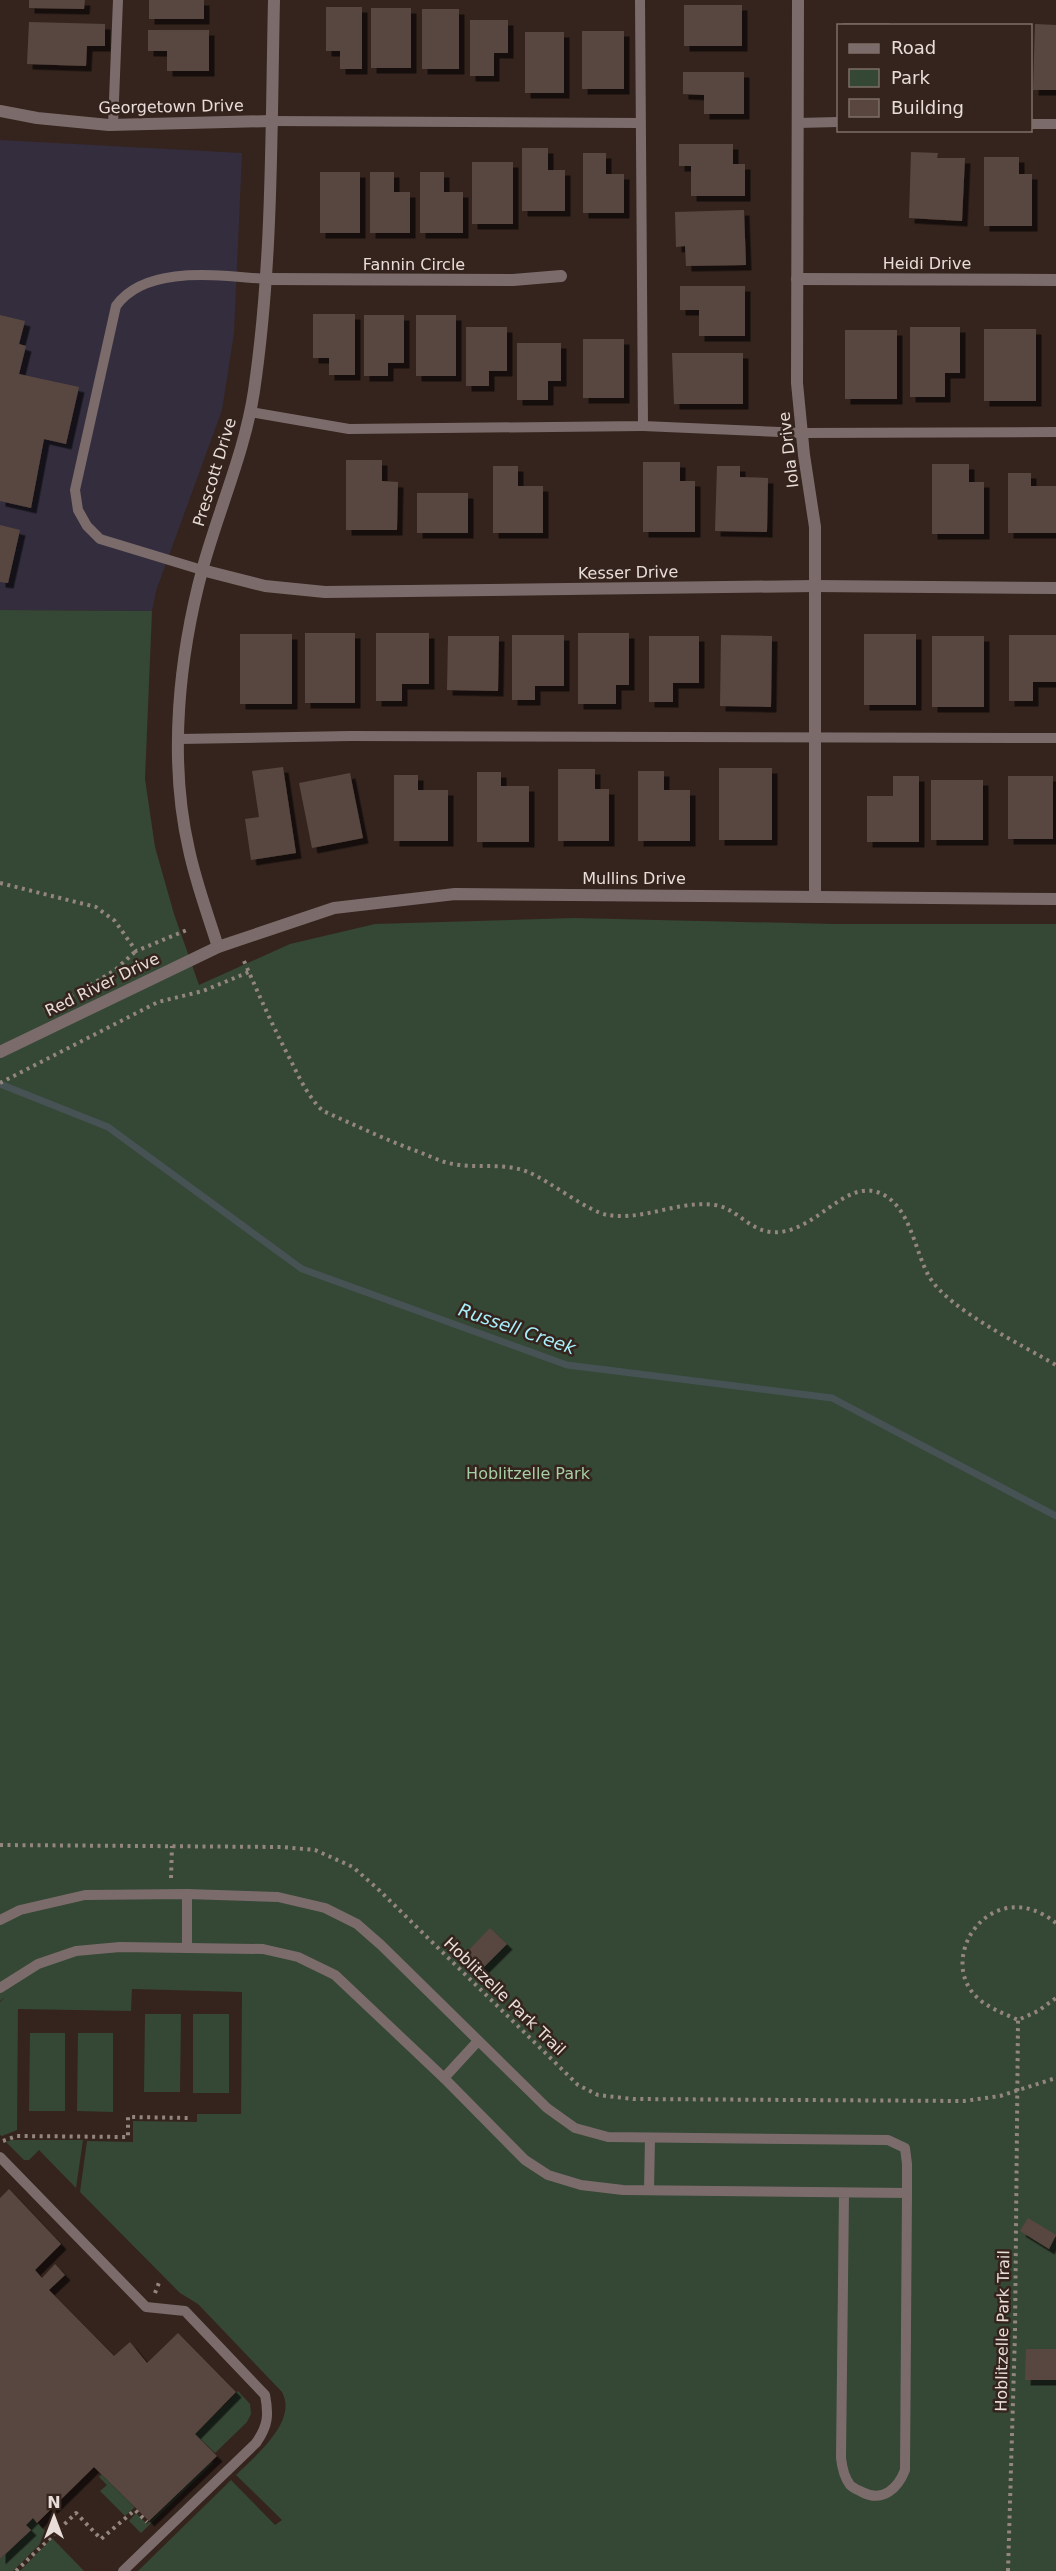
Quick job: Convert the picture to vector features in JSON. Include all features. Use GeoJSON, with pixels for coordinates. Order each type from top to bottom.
{"type":"FeatureCollection","features":[{"type":"Feature","properties":{"kind":"street","name":"Prescott Drive"},"geometry":{"type":"LineString","coordinates":[[218,947],[188,849],[179,776],[179,739],[186,643],[202,570],[250,412],[266,279],[274,0]]}},
{"type":"Feature","properties":{"kind":"street","name":"Iola Drive"},"geometry":{"type":"LineString","coordinates":[[798,0],[797,383],[815,527],[815,896]]}},
{"type":"Feature","properties":{"kind":"street","name":"Georgetown Drive"},"geometry":{"type":"LineString","coordinates":[[0,111],[37,118],[112,125],[271,120]]}},
{"type":"Feature","properties":{"kind":"street","name":"Fannin Circle"},"geometry":{"type":"LineString","coordinates":[[266,279],[513,280],[561,276]]}},
{"type":"Feature","properties":{"kind":"street","name":"Heidi Drive"},"geometry":{"type":"LineString","coordinates":[[797,279],[1056,280]]}},
{"type":"Feature","properties":{"kind":"street","name":"Kesser Drive"},"geometry":{"type":"LineString","coordinates":[[202,570],[264,586],[325,592],[815,586],[1056,588]]}},
{"type":"Feature","properties":{"kind":"street","name":"Mullins Drive"},"geometry":{"type":"LineString","coordinates":[[218,947],[334,908],[455,894],[1056,899]]}},
{"type":"Feature","properties":{"kind":"street","name":"Red River Drive"},"geometry":{"type":"LineString","coordinates":[[0,1052],[218,947]]}},
{"type":"Feature","properties":{"kind":"lane"},"geometry":{"type":"LineString","coordinates":[[112,125],[118,0]]}},
{"type":"Feature","properties":{"kind":"lane"},"geometry":{"type":"LineString","coordinates":[[640,0],[643,426]]}},
{"type":"Feature","properties":{"kind":"lane"},"geometry":{"type":"LineString","coordinates":[[271,120],[640,123]]}},
{"type":"Feature","properties":{"kind":"lane"},"geometry":{"type":"LineString","coordinates":[[798,123],[837,122]]}},
{"type":"Feature","properties":{"kind":"lane"},"geometry":{"type":"LineString","coordinates":[[1032,124],[1056,124]]}},
{"type":"Feature","properties":{"kind":"lane"},"geometry":{"type":"LineString","coordinates":[[202,570],[100,538],[87,526],[78,510],[75,490],[116,306],[124,294],[140,284],[164,277],[266,279]]}},
{"type":"Feature","properties":{"kind":"lane"},"geometry":{"type":"LineString","coordinates":[[250,412],[349,429],[643,426],[802,433],[1056,432]]}},
{"type":"Feature","properties":{"kind":"lane"},"geometry":{"type":"LineString","coordinates":[[179,739],[350,736],[1056,738]]}},
{"type":"Feature","properties":{"kind":"lane"},"geometry":{"type":"LineString","coordinates":[[187,1894],[187,1948]]}},
{"type":"Feature","properties":{"kind":"lane"},"geometry":{"type":"LineString","coordinates":[[0,1920],[20,1910],[85,1895],[187,1894],[278,1897],[325,1908],[357,1924],[381,1945],[547,2108],[575,2128],[608,2137],[888,2140],[905,2148],[907,2164],[905,2469],[899,2484],[888,2493],[870,2496],[851,2486],[843,2473],[841,2458],[844,2193]]}},
{"type":"Feature","properties":{"kind":"lane"},"geometry":{"type":"LineString","coordinates":[[0,1988],[38,1964],[76,1952],[120,1947],[263,1949],[298,1957],[335,1975],[444,2078],[525,2160],[548,2175],[581,2185],[623,2190],[907,2193]]}},
{"type":"Feature","properties":{"kind":"lane"},"geometry":{"type":"LineString","coordinates":[[444,2078],[478,2041]]}},
{"type":"Feature","properties":{"kind":"lane"},"geometry":{"type":"LineString","coordinates":[[649,2190],[650,2138]]}},
{"type":"Feature","properties":{"kind":"lane"},"geometry":{"type":"LineString","coordinates":[[0,2157],[146,2307],[185,2311],[264,2395],[268,2414],[266,2429],[256,2443],[123,2571]]}},
{"type":"Feature","properties":{"kind":"path"},"geometry":{"type":"LineString","coordinates":[[0,883],[96,907],[115,921],[136,951]]}},
{"type":"Feature","properties":{"kind":"path"},"geometry":{"type":"LineString","coordinates":[[39,1012],[115,970],[136,951],[186,930]]}},
{"type":"Feature","properties":{"kind":"path"},"geometry":{"type":"LineString","coordinates":[[244,961],[263,1007],[296,1071],[315,1104],[323,1111],[452,1164],[511,1166],[528,1172],[547,1180],[604,1215],[622,1217],[696,1203],[718,1206],[758,1229],[785,1232],[799,1228],[840,1200],[855,1193],[878,1192],[897,1206],[930,1278],[953,1303],[1056,1365]]}},
{"type":"Feature","properties":{"kind":"path"},"geometry":{"type":"LineString","coordinates":[[0,1083],[158,1002],[203,991],[249,972]]}},
{"type":"Feature","properties":{"kind":"path","name":"Hoblitzelle Park Trail"},"geometry":{"type":"LineString","coordinates":[[0,1845],[282,1847],[315,1850],[353,1867],[478,1985],[578,2085],[598,2095],[633,2099],[964,2102],[1016,2091],[1056,2078]]}},
{"type":"Feature","properties":{"kind":"path"},"geometry":{"type":"LineString","coordinates":[[171,1894],[172,1846]]}},
{"type":"Feature","properties":{"kind":"path"},"geometry":{"type":"LineString","coordinates":[[1056,1923],[1038,1910],[1017,1906],[996,1911],[978,1922],[966,1940],[963,1961],[967,1982],[979,1999],[996,2011],[1018,2020],[1038,2011],[1056,1998]]}},
{"type":"Feature","properties":{"kind":"path","name":"Hoblitzelle Park Trail"},"geometry":{"type":"LineString","coordinates":[[1008,2571],[1015,2333],[1018,2020]]}},
{"type":"Feature","properties":{"kind":"path"},"geometry":{"type":"LineString","coordinates":[[0,2142],[17,2136],[128,2137],[128,2117],[192,2118]]}},
{"type":"Feature","properties":{"kind":"path"},"geometry":{"type":"LineString","coordinates":[[16,2571],[76,2512],[101,2539],[135,2510],[147,2522]]}},
{"type":"Feature","properties":{"kind":"shaded area"},"geometry":{"type":"Polygon","coordinates":[[[0,140],[242,153],[234,333],[222,410],[156,591],[152,611],[0,610],[0,140]]]}},
{"type":"Feature","properties":{"kind":"green space","name":"Hoblitzelle Park"},"geometry":{"type":"Polygon","coordinates":[[[0,610],[152,611],[145,779],[155,847],[174,914],[199,985],[290,944],[375,924],[574,918],[833,924],[1056,924],[1056,2571],[138,2571],[231,2480],[275,2525],[282,2520],[236,2475],[272,2438],[284,2415],[285,2403],[282,2392],[198,2304],[180,2293],[80,2192],[87,2141],[133,2142],[133,2121],[197,2122],[197,2114],[241,2114],[242,1992],[132,1989],[131,2011],[18,2009],[17,2130],[0,2135],[0,2002],[5,1997],[0,2001],[0,610]]]}},
{"type":"Feature","properties":{"kind":"green space"},"geometry":{"type":"Polygon","coordinates":[[[145,2014],[181,2014],[180,2092],[144,2092],[145,2014]]]}},
{"type":"Feature","properties":{"kind":"green space"},"geometry":{"type":"Polygon","coordinates":[[[193,2014],[229,2014],[229,2093],[193,2093],[193,2014]]]}},
{"type":"Feature","properties":{"kind":"green space"},"geometry":{"type":"Polygon","coordinates":[[[30,2033],[65,2033],[65,2111],[29,2111],[30,2033]]]}},
{"type":"Feature","properties":{"kind":"green space"},"geometry":{"type":"Polygon","coordinates":[[[78,2033],[113,2033],[113,2112],[77,2111],[78,2033]]]}},
{"type":"Feature","properties":{"kind":"green space"},"geometry":{"type":"Polygon","coordinates":[[[12,2140],[83,2140],[76,2188],[39,2150],[29,2160],[24,2160],[6,2142],[12,2140]]]}},
{"type":"Feature","properties":{"kind":"green space"},"geometry":{"type":"Polygon","coordinates":[[[238,2391],[250,2404],[251,2414],[247,2422],[215,2453],[195,2434],[238,2391]]]}},
{"type":"Feature","properties":{"kind":"green space"},"geometry":{"type":"Polygon","coordinates":[[[212,2461],[213,2463],[141,2533],[129,2521],[136,2513],[147,2524],[212,2461]]]}},
{"type":"Feature","properties":{"kind":"green space"},"geometry":{"type":"Polygon","coordinates":[[[102,2474],[135,2507],[125,2516],[100,2491],[107,2485],[99,2477],[102,2474]]]}},
{"type":"Feature","properties":{"kind":"green space"},"geometry":{"type":"Polygon","coordinates":[[[33,2518],[49,2535],[13,2571],[0,2571],[0,2559],[30,2530],[26,2525],[33,2518]]]}},
{"type":"Feature","properties":{"kind":"green space"},"geometry":{"type":"Polygon","coordinates":[[[52,2538],[84,2571],[20,2571],[52,2538]]]}},
{"type":"Feature","properties":{"kind":"building"},"geometry":{"type":"Polygon","coordinates":[[[29,0],[85,0],[84,9],[29,8],[29,0]]]}},
{"type":"Feature","properties":{"kind":"building"},"geometry":{"type":"Polygon","coordinates":[[[149,0],[204,0],[204,19],[149,19],[149,0]]]}},
{"type":"Feature","properties":{"kind":"building"},"geometry":{"type":"Polygon","coordinates":[[[684,5],[742,5],[742,46],[684,46],[684,5]]]}},
{"type":"Feature","properties":{"kind":"building"},"geometry":{"type":"Polygon","coordinates":[[[326,7],[362,7],[362,69],[340,69],[340,51],[326,51],[326,7]]]}},
{"type":"Feature","properties":{"kind":"building"},"geometry":{"type":"Polygon","coordinates":[[[371,8],[411,8],[411,68],[371,68],[371,8]]]}},
{"type":"Feature","properties":{"kind":"building"},"geometry":{"type":"Polygon","coordinates":[[[422,9],[459,9],[459,69],[422,69],[422,9]]]}},
{"type":"Feature","properties":{"kind":"building"},"geometry":{"type":"Polygon","coordinates":[[[470,20],[508,20],[508,53],[494,53],[494,76],[470,76],[470,20]]]}},
{"type":"Feature","properties":{"kind":"building"},"geometry":{"type":"Polygon","coordinates":[[[29,22],[105,24],[105,46],[87,46],[86,66],[27,64],[29,22]]]}},
{"type":"Feature","properties":{"kind":"building"},"geometry":{"type":"Polygon","coordinates":[[[843,23],[890,23],[890,24],[843,23]]]}},
{"type":"Feature","properties":{"kind":"building"},"geometry":{"type":"Polygon","coordinates":[[[1035,24],[1056,25],[1056,90],[1033,90],[1035,24]]]}},
{"type":"Feature","properties":{"kind":"building"},"geometry":{"type":"Polygon","coordinates":[[[148,30],[209,30],[209,71],[167,71],[167,51],[148,51],[148,30]]]}},
{"type":"Feature","properties":{"kind":"building"},"geometry":{"type":"Polygon","coordinates":[[[582,31],[624,31],[624,89],[582,89],[582,31]]]}},
{"type":"Feature","properties":{"kind":"building"},"geometry":{"type":"Polygon","coordinates":[[[525,32],[564,32],[564,93],[525,93],[525,32]]]}},
{"type":"Feature","properties":{"kind":"building"},"geometry":{"type":"Polygon","coordinates":[[[683,72],[744,72],[744,114],[704,114],[704,95],[683,94],[683,72]]]}},
{"type":"Feature","properties":{"kind":"building"},"geometry":{"type":"Polygon","coordinates":[[[679,144],[733,144],[733,164],[745,164],[745,196],[691,196],[691,166],[679,166],[679,144]]]}},
{"type":"Feature","properties":{"kind":"building"},"geometry":{"type":"Polygon","coordinates":[[[522,148],[548,148],[548,170],[565,170],[565,211],[522,211],[522,148]]]}},
{"type":"Feature","properties":{"kind":"building"},"geometry":{"type":"Polygon","coordinates":[[[911,152],[938,153],[937,158],[965,158],[962,221],[909,218],[911,152]]]}},
{"type":"Feature","properties":{"kind":"building"},"geometry":{"type":"Polygon","coordinates":[[[583,153],[606,153],[606,174],[624,174],[624,213],[583,213],[583,153]]]}},
{"type":"Feature","properties":{"kind":"building"},"geometry":{"type":"Polygon","coordinates":[[[984,157],[1019,157],[1019,174],[1032,174],[1032,226],[984,226],[984,157]]]}},
{"type":"Feature","properties":{"kind":"building"},"geometry":{"type":"Polygon","coordinates":[[[472,162],[513,162],[513,224],[472,224],[472,162]]]}},
{"type":"Feature","properties":{"kind":"building"},"geometry":{"type":"Polygon","coordinates":[[[320,172],[360,172],[360,233],[320,233],[320,172]]]}},
{"type":"Feature","properties":{"kind":"building"},"geometry":{"type":"Polygon","coordinates":[[[370,172],[394,172],[394,192],[410,192],[410,233],[370,233],[370,172]]]}},
{"type":"Feature","properties":{"kind":"building"},"geometry":{"type":"Polygon","coordinates":[[[420,172],[444,172],[444,192],[463,192],[463,233],[420,233],[420,172]]]}},
{"type":"Feature","properties":{"kind":"building"},"geometry":{"type":"Polygon","coordinates":[[[744,210],[746,265],[686,266],[685,246],[676,247],[675,212],[744,210]]]}},
{"type":"Feature","properties":{"kind":"building"},"geometry":{"type":"Polygon","coordinates":[[[680,286],[745,286],[745,336],[699,336],[699,310],[680,310],[680,286]]]}},
{"type":"Feature","properties":{"kind":"building"},"geometry":{"type":"Polygon","coordinates":[[[313,314],[355,314],[355,375],[329,375],[329,358],[313,358],[313,314]]]}},
{"type":"Feature","properties":{"kind":"building"},"geometry":{"type":"Polygon","coordinates":[[[0,315],[25,321],[19,344],[26,346],[19,374],[79,387],[66,444],[44,439],[31,508],[0,501],[0,315]]]}},
{"type":"Feature","properties":{"kind":"building"},"geometry":{"type":"Polygon","coordinates":[[[364,315],[404,315],[404,363],[388,363],[388,376],[364,376],[364,315]]]}},
{"type":"Feature","properties":{"kind":"building"},"geometry":{"type":"Polygon","coordinates":[[[416,315],[456,315],[456,376],[416,376],[416,315]]]}},
{"type":"Feature","properties":{"kind":"building"},"geometry":{"type":"Polygon","coordinates":[[[466,327],[507,327],[507,371],[489,371],[489,386],[466,386],[466,327]]]}},
{"type":"Feature","properties":{"kind":"building"},"geometry":{"type":"Polygon","coordinates":[[[910,327],[960,327],[960,373],[945,373],[945,397],[910,397],[910,327]]]}},
{"type":"Feature","properties":{"kind":"building"},"geometry":{"type":"Polygon","coordinates":[[[984,329],[1036,329],[1036,401],[984,401],[984,329]]]}},
{"type":"Feature","properties":{"kind":"building"},"geometry":{"type":"Polygon","coordinates":[[[845,330],[897,330],[897,399],[845,399],[845,330]]]}},
{"type":"Feature","properties":{"kind":"building"},"geometry":{"type":"Polygon","coordinates":[[[583,339],[624,339],[624,398],[583,398],[583,339]]]}},
{"type":"Feature","properties":{"kind":"building"},"geometry":{"type":"Polygon","coordinates":[[[517,343],[561,343],[561,381],[548,381],[548,400],[517,400],[517,343]]]}},
{"type":"Feature","properties":{"kind":"building"},"geometry":{"type":"Polygon","coordinates":[[[672,353],[743,353],[743,404],[674,404],[672,353]]]}},
{"type":"Feature","properties":{"kind":"building"},"geometry":{"type":"Polygon","coordinates":[[[346,460],[382,460],[382,481],[398,482],[397,530],[346,530],[346,460]]]}},
{"type":"Feature","properties":{"kind":"building"},"geometry":{"type":"Polygon","coordinates":[[[643,462],[680,462],[680,481],[695,481],[695,532],[643,532],[643,462]]]}},
{"type":"Feature","properties":{"kind":"building"},"geometry":{"type":"Polygon","coordinates":[[[932,464],[969,464],[969,482],[984,482],[984,534],[932,534],[932,464]]]}},
{"type":"Feature","properties":{"kind":"building"},"geometry":{"type":"Polygon","coordinates":[[[493,466],[518,466],[518,486],[543,486],[543,533],[493,533],[493,466]]]}},
{"type":"Feature","properties":{"kind":"building"},"geometry":{"type":"Polygon","coordinates":[[[717,466],[740,466],[740,477],[768,478],[767,532],[715,531],[717,466]]]}},
{"type":"Feature","properties":{"kind":"building"},"geometry":{"type":"Polygon","coordinates":[[[1008,473],[1031,473],[1031,486],[1056,486],[1056,533],[1008,533],[1008,473]]]}},
{"type":"Feature","properties":{"kind":"building"},"geometry":{"type":"Polygon","coordinates":[[[417,493],[468,493],[468,533],[417,533],[417,493]]]}},
{"type":"Feature","properties":{"kind":"building"},"geometry":{"type":"Polygon","coordinates":[[[0,525],[20,530],[8,583],[0,582],[0,525]]]}},
{"type":"Feature","properties":{"kind":"building"},"geometry":{"type":"Polygon","coordinates":[[[305,633],[355,633],[355,703],[305,703],[305,633]]]}},
{"type":"Feature","properties":{"kind":"building"},"geometry":{"type":"Polygon","coordinates":[[[376,633],[429,633],[429,684],[402,684],[402,701],[376,701],[376,633]]]}},
{"type":"Feature","properties":{"kind":"building"},"geometry":{"type":"Polygon","coordinates":[[[578,633],[629,633],[629,685],[616,685],[616,704],[578,704],[578,633]]]}},
{"type":"Feature","properties":{"kind":"building"},"geometry":{"type":"Polygon","coordinates":[[[240,634],[292,634],[292,704],[240,704],[240,634]]]}},
{"type":"Feature","properties":{"kind":"building"},"geometry":{"type":"Polygon","coordinates":[[[864,634],[916,634],[916,705],[864,705],[864,634]]]}},
{"type":"Feature","properties":{"kind":"building"},"geometry":{"type":"Polygon","coordinates":[[[512,635],[564,635],[564,686],[535,686],[535,700],[512,700],[512,635]]]}},
{"type":"Feature","properties":{"kind":"building"},"geometry":{"type":"Polygon","coordinates":[[[721,635],[772,636],[771,707],[720,706],[721,635]]]}},
{"type":"Feature","properties":{"kind":"building"},"geometry":{"type":"Polygon","coordinates":[[[1009,635],[1056,635],[1056,682],[1033,682],[1033,701],[1009,701],[1009,635]]]}},
{"type":"Feature","properties":{"kind":"building"},"geometry":{"type":"Polygon","coordinates":[[[448,636],[499,636],[498,691],[447,690],[448,636]]]}},
{"type":"Feature","properties":{"kind":"building"},"geometry":{"type":"Polygon","coordinates":[[[649,636],[699,636],[699,683],[673,683],[673,702],[649,702],[649,636]]]}},
{"type":"Feature","properties":{"kind":"building"},"geometry":{"type":"Polygon","coordinates":[[[932,636],[984,636],[984,707],[932,707],[932,636]]]}},
{"type":"Feature","properties":{"kind":"building"},"geometry":{"type":"Polygon","coordinates":[[[283,767],[296,853],[251,860],[245,819],[259,817],[252,771],[283,767]]]}},
{"type":"Feature","properties":{"kind":"building"},"geometry":{"type":"Polygon","coordinates":[[[719,768],[772,768],[772,840],[719,840],[719,768]]]}},
{"type":"Feature","properties":{"kind":"building"},"geometry":{"type":"Polygon","coordinates":[[[558,769],[595,769],[595,789],[609,789],[609,841],[558,841],[558,769]]]}},
{"type":"Feature","properties":{"kind":"building"},"geometry":{"type":"Polygon","coordinates":[[[638,771],[664,771],[664,790],[690,790],[690,841],[638,841],[638,771]]]}},
{"type":"Feature","properties":{"kind":"building"},"geometry":{"type":"Polygon","coordinates":[[[477,772],[501,772],[501,786],[529,786],[529,842],[477,842],[477,772]]]}},
{"type":"Feature","properties":{"kind":"building"},"geometry":{"type":"Polygon","coordinates":[[[350,773],[363,838],[312,848],[299,783],[350,773]]]}},
{"type":"Feature","properties":{"kind":"building"},"geometry":{"type":"Polygon","coordinates":[[[394,775],[418,775],[418,790],[448,790],[448,841],[394,841],[394,775]]]}},
{"type":"Feature","properties":{"kind":"building"},"geometry":{"type":"Polygon","coordinates":[[[893,776],[919,776],[919,842],[867,842],[867,796],[893,796],[893,776]]]}},
{"type":"Feature","properties":{"kind":"building"},"geometry":{"type":"Polygon","coordinates":[[[1008,776],[1053,776],[1053,839],[1008,839],[1008,776]]]}},
{"type":"Feature","properties":{"kind":"building"},"geometry":{"type":"Polygon","coordinates":[[[931,780],[983,780],[983,840],[931,840],[931,780]]]}},
{"type":"Feature","properties":{"kind":"building"},"geometry":{"type":"Polygon","coordinates":[[[490,1928],[507,1944],[481,1970],[465,1954],[490,1928]]]}},
{"type":"Feature","properties":{"kind":"building"},"geometry":{"type":"Polygon","coordinates":[[[9,2189],[61,2244],[35,2270],[42,2278],[55,2264],[65,2275],[49,2290],[114,2356],[130,2342],[147,2363],[178,2333],[236,2392],[195,2434],[217,2456],[149,2521],[94,2467],[37,2523],[33,2518],[26,2525],[31,2530],[0,2559],[0,2198],[9,2189]]]}},
{"type":"Feature","properties":{"kind":"building"},"geometry":{"type":"Polygon","coordinates":[[[1028,2218],[1056,2235],[1049,2249],[1020,2231],[1028,2218]]]}},
{"type":"Feature","properties":{"kind":"building"},"geometry":{"type":"Polygon","coordinates":[[[1026,2349],[1056,2349],[1056,2380],[1025,2380],[1026,2349]]]}},
{"type":"Feature","properties":{"kind":"waterway","name":"Russell Creek"},"geometry":{"type":"LineString","coordinates":[[0,1084],[108,1127],[302,1269],[567,1365],[832,1398],[1056,1516]]}}]}
